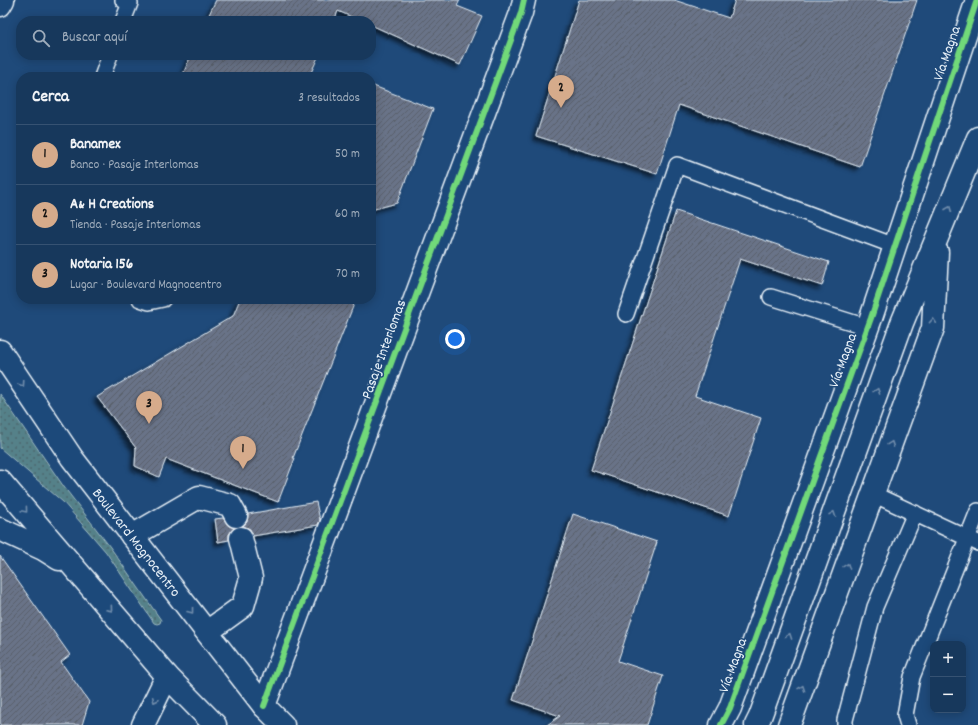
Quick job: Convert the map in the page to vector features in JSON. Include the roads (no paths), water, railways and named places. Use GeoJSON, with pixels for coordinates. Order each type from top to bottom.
{"type":"FeatureCollection","features":[{"type":"Feature","properties":{"kind":"street"},"geometry":{"type":"LineString","coordinates":[[0,5],[3,0]]}},
{"type":"Feature","properties":{"kind":"street","name":"Pasaje Interlomas"},"geometry":{"type":"LineString","coordinates":[[264,706],[521,13],[524,0]]}},
{"type":"Feature","properties":{"kind":"street","name":"Vía Magna"},"geometry":{"type":"LineString","coordinates":[[722,725],[730,708],[867,327],[977,0]]}},
{"type":"Feature","properties":{"kind":"street"},"geometry":{"type":"LineString","coordinates":[[756,725],[763,710],[902,323],[978,138]]}},
{"type":"Feature","properties":{"kind":"street"},"geometry":{"type":"LineString","coordinates":[[789,725],[933,328],[938,235]]}},
{"type":"Feature","properties":{"kind":"street","name":"Boulevard Magnocentro"},"geometry":{"type":"LineString","coordinates":[[0,351],[72,458],[264,706],[283,725]]}},
{"type":"Feature","properties":{"kind":"street"},"geometry":{"type":"LineString","coordinates":[[0,481],[167,676],[215,725]]}},
{"type":"Feature","properties":{"kind":"street"},"geometry":{"type":"LineString","coordinates":[[132,536],[199,497],[230,505],[236,516]]}},
{"type":"Feature","properties":{"kind":"street"},"geometry":{"type":"LineString","coordinates":[[0,529],[43,549],[76,570]]}},
{"type":"Feature","properties":{"kind":"street"},"geometry":{"type":"LineString","coordinates":[[207,632],[243,606],[251,578],[241,538]]}},
{"type":"Feature","properties":{"kind":"street"},"geometry":{"type":"LineString","coordinates":[[143,725],[167,676]]}},
{"type":"Feature","properties":{"kind":"lane"},"geometry":{"type":"LineString","coordinates":[[124,0],[130,3],[125,16]]}},
{"type":"Feature","properties":{"kind":"lane"},"geometry":{"type":"LineString","coordinates":[[104,72],[108,60]]}},
{"type":"Feature","properties":{"kind":"lane"},"geometry":{"type":"LineString","coordinates":[[626,314],[677,165],[895,246]]}},
{"type":"Feature","properties":{"kind":"lane"},"geometry":{"type":"LineString","coordinates":[[771,297],[867,327]]}},
{"type":"Feature","properties":{"kind":"lane"},"geometry":{"type":"LineString","coordinates":[[873,494],[973,540]]}},
{"type":"Feature","properties":{"kind":"lane"},"geometry":{"type":"LineString","coordinates":[[908,725],[905,715],[912,677],[973,540],[978,511]]}},
{"type":"Feature","properties":{"kind":"lane"},"geometry":{"type":"LineString","coordinates":[[845,725],[845,720],[875,607],[915,513]]}},
{"type":"Feature","properties":{"kind":"place","name":"A& H Creations"},"geometry":{"type":"Point","coordinates":[561,108]}},
{"type":"Feature","properties":{"kind":"place","name":"Notaria 156"},"geometry":{"type":"Point","coordinates":[149,424]}},
{"type":"Feature","properties":{"kind":"place","name":"Banamex"},"geometry":{"type":"Point","coordinates":[243,469]}}]}
